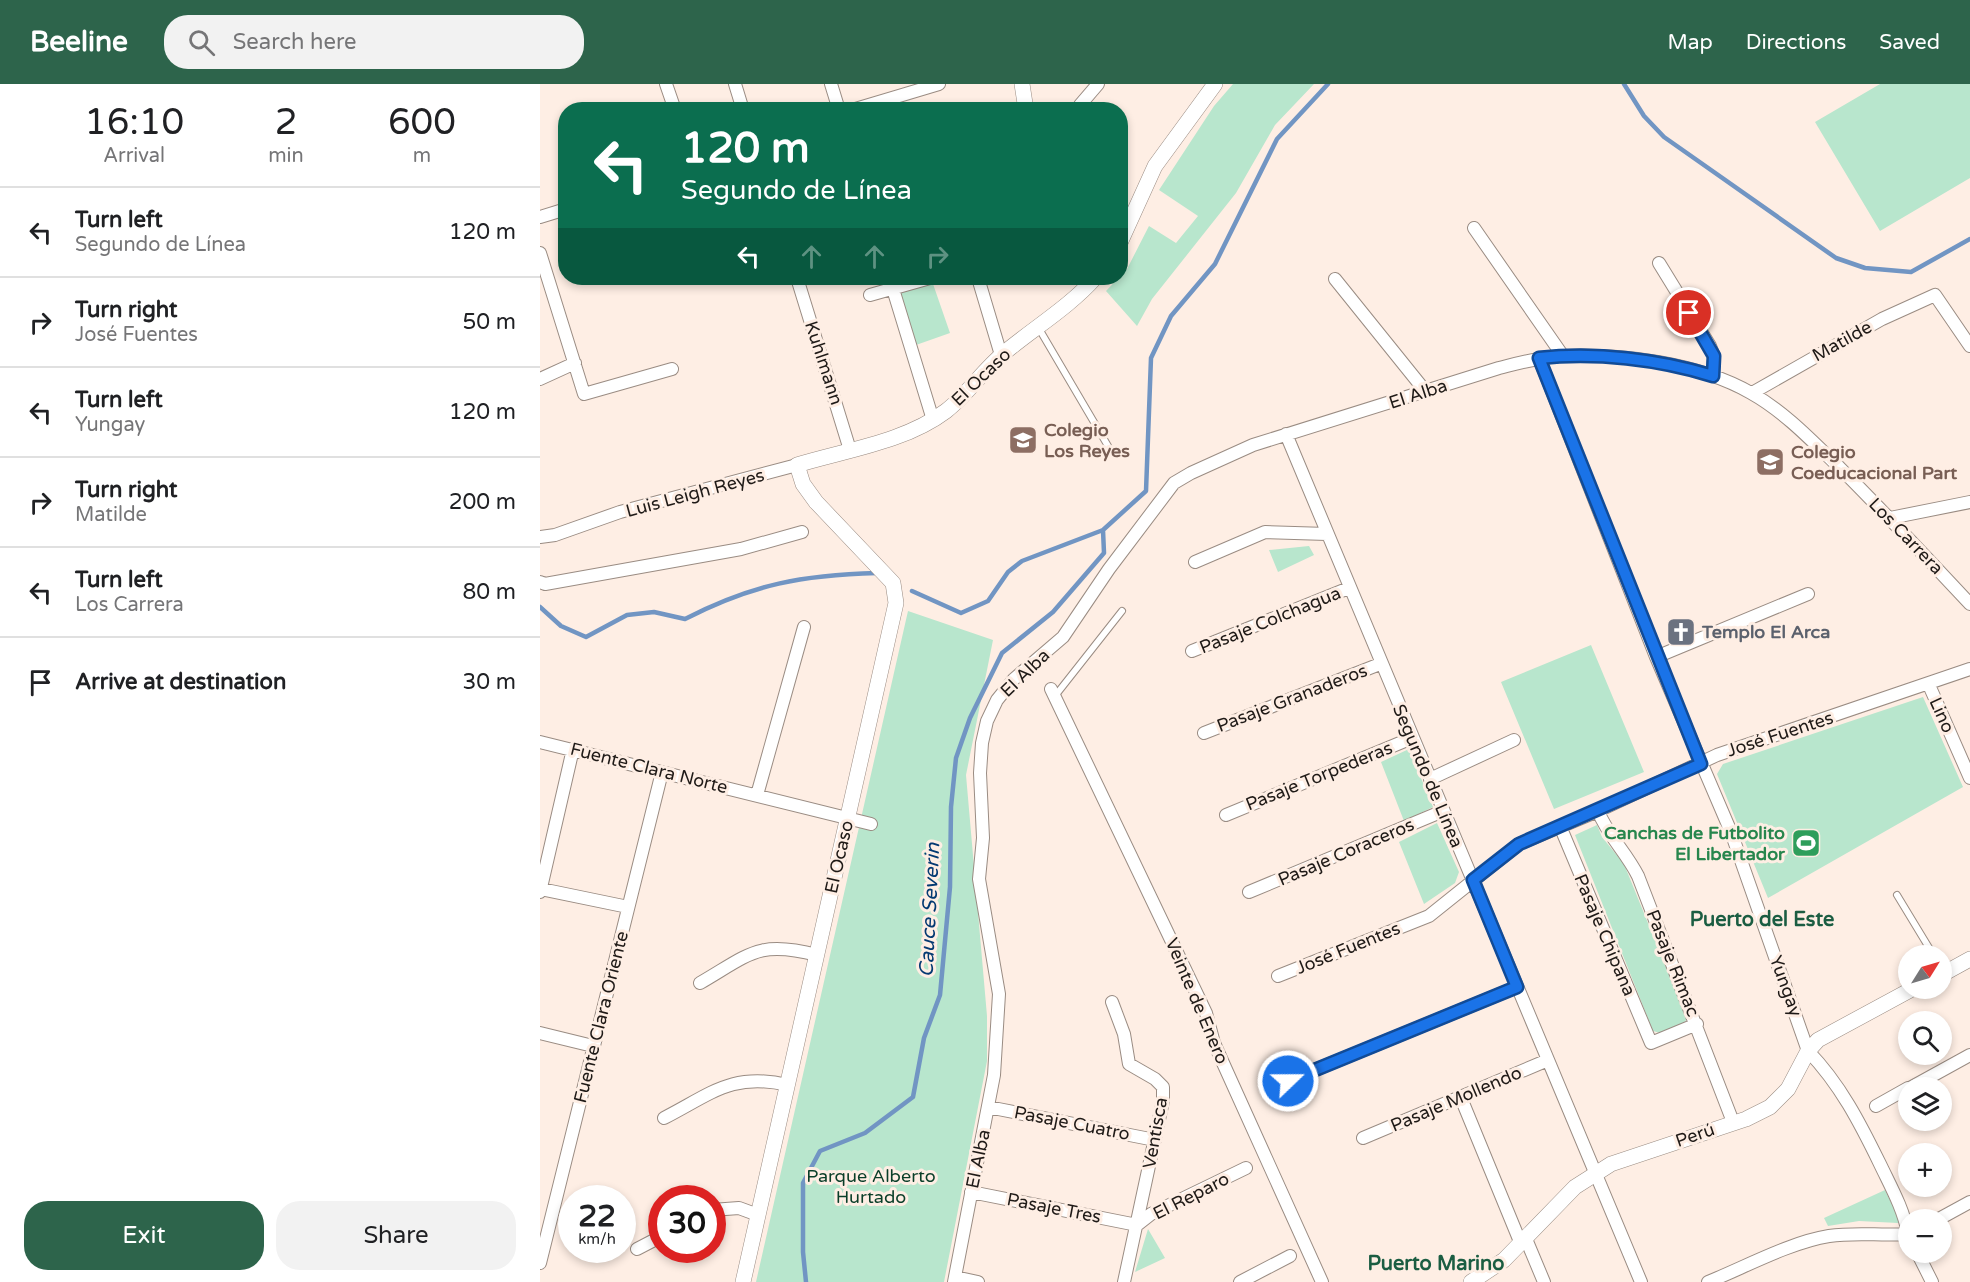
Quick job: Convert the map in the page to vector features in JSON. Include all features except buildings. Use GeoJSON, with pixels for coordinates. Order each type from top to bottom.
{"type":"FeatureCollection","features":[{"type":"Feature","properties":{"kind":"street"},"geometry":{"type":"LineString","coordinates":[[666,84],[672,102]]}},
{"type":"Feature","properties":{"kind":"street"},"geometry":{"type":"LineString","coordinates":[[735,84],[741,102]]}},
{"type":"Feature","properties":{"kind":"street"},"geometry":{"type":"LineString","coordinates":[[831,84],[837,102]]}},
{"type":"Feature","properties":{"kind":"street"},"geometry":{"type":"LineString","coordinates":[[1022,84],[1025,102]]}},
{"type":"Feature","properties":{"kind":"street"},"geometry":{"type":"LineString","coordinates":[[1083,102],[1098,84]]}},
{"type":"Feature","properties":{"kind":"street"},"geometry":{"type":"LineString","coordinates":[[1128,225],[1155,166],[1215,84]]}},
{"type":"Feature","properties":{"kind":"street"},"geometry":{"type":"LineString","coordinates":[[878,102],[933,85]]}},
{"type":"Feature","properties":{"kind":"street"},"geometry":{"type":"LineString","coordinates":[[540,217],[558,211]]}},
{"type":"Feature","properties":{"kind":"street"},"geometry":{"type":"LineString","coordinates":[[1474,228],[1563,356]]}},
{"type":"Feature","properties":{"kind":"street"},"geometry":{"type":"LineString","coordinates":[[540,253],[584,394],[672,369]]}},
{"type":"Feature","properties":{"kind":"street"},"geometry":{"type":"LineString","coordinates":[[1539,358],[1563,356],[1628,359],[1681,366],[1713,376],[1714,356],[1710,346],[1659,263]]}},
{"type":"Feature","properties":{"kind":"street"},"geometry":{"type":"LineString","coordinates":[[1335,279],[1426,392]]}},
{"type":"Feature","properties":{"kind":"street","name":"Kuhlmann"},"geometry":{"type":"LineString","coordinates":[[799,285],[850,450]]}},
{"type":"Feature","properties":{"kind":"street"},"geometry":{"type":"LineString","coordinates":[[870,295],[906,285]]}},
{"type":"Feature","properties":{"kind":"street"},"geometry":{"type":"LineString","coordinates":[[980,285],[1001,355]]}},
{"type":"Feature","properties":{"kind":"street","name":"El Ocaso"},"geometry":{"type":"LineString","coordinates":[[850,450],[898,436],[933,420],[965,394],[1001,355],[1089,285]]}},
{"type":"Feature","properties":{"kind":"street"},"geometry":{"type":"LineString","coordinates":[[892,289],[933,420]]}},
{"type":"Feature","properties":{"kind":"street","name":"Matilde"},"geometry":{"type":"LineString","coordinates":[[1752,393],[1882,319],[1935,295],[1970,346]]}},
{"type":"Feature","properties":{"kind":"street","name":"El Alba"},"geometry":{"type":"LineString","coordinates":[[955,1280],[994,1075],[999,994],[979,879],[983,838],[980,773],[982,742],[987,721],[997,700],[1014,680],[1064,637],[1109,569],[1174,483],[1222,458],[1286,434],[1499,368],[1539,358]]}},
{"type":"Feature","properties":{"kind":"street","name":"Yungay"},"geometry":{"type":"LineString","coordinates":[[1539,358],[1656,657],[1731,832],[1808,1051],[1826,1069],[1855,1113],[1903,1209]]}},
{"type":"Feature","properties":{"kind":"street"},"geometry":{"type":"LineString","coordinates":[[540,379],[575,363]]}},
{"type":"Feature","properties":{"kind":"street","name":"Los Carrera"},"geometry":{"type":"LineString","coordinates":[[1713,376],[1752,393],[1799,428],[1890,518],[1970,604]]}},
{"type":"Feature","properties":{"kind":"street","name":"Segundo de Línea"},"geometry":{"type":"LineString","coordinates":[[1286,434],[1380,664],[1597,1173],[1641,1282]]}},
{"type":"Feature","properties":{"kind":"street","name":"Luis Leigh Reyes"},"geometry":{"type":"LineString","coordinates":[[540,537],[555,535],[620,512],[850,450]]}},
{"type":"Feature","properties":{"kind":"street","name":"El Ocaso"},"geometry":{"type":"LineString","coordinates":[[743,1282],[896,603],[893,583],[816,502],[803,484],[797,465]]}},
{"type":"Feature","properties":{"kind":"street"},"geometry":{"type":"LineString","coordinates":[[1890,518],[1970,502]]}},
{"type":"Feature","properties":{"kind":"street"},"geometry":{"type":"LineString","coordinates":[[540,582],[544,584],[741,549],[802,532]]}},
{"type":"Feature","properties":{"kind":"street"},"geometry":{"type":"LineString","coordinates":[[1195,562],[1265,532],[1327,534]]}},
{"type":"Feature","properties":{"kind":"street","name":"Pasaje Colchagua"},"geometry":{"type":"LineString","coordinates":[[1192,651],[1349,588]]}},
{"type":"Feature","properties":{"kind":"street"},"geometry":{"type":"LineString","coordinates":[[1656,657],[1808,594]]}},
{"type":"Feature","properties":{"kind":"street"},"geometry":{"type":"LineString","coordinates":[[758,795],[804,627]]}},
{"type":"Feature","properties":{"kind":"street","name":"Pasaje Granaderos"},"geometry":{"type":"LineString","coordinates":[[1204,733],[1380,664]]}},
{"type":"Feature","properties":{"kind":"street","name":"José Fuentes"},"geometry":{"type":"LineString","coordinates":[[1278,976],[1429,916],[1519,844],[1717,755],[1929,685],[1970,669]]}},
{"type":"Feature","properties":{"kind":"street","name":"Lino"},"geometry":{"type":"LineString","coordinates":[[1929,685],[1970,778]]}},
{"type":"Feature","properties":{"kind":"street","name":"Veinte de Enero"},"geometry":{"type":"LineString","coordinates":[[1053,692],[1206,1013],[1214,1043],[1322,1282]]}},
{"type":"Feature","properties":{"kind":"street","name":"Pasaje Torpederas"},"geometry":{"type":"LineString","coordinates":[[1226,815],[1412,738]]}},
{"type":"Feature","properties":{"kind":"street"},"geometry":{"type":"LineString","coordinates":[[1430,779],[1514,740]]}},
{"type":"Feature","properties":{"kind":"street","name":"Fuente Clara Norte"},"geometry":{"type":"LineString","coordinates":[[540,742],[871,824]]}},
{"type":"Feature","properties":{"kind":"street"},"geometry":{"type":"LineString","coordinates":[[573,749],[540,890],[628,908]]}},
{"type":"Feature","properties":{"kind":"street","name":"Fuente Clara Oriente"},"geometry":{"type":"LineString","coordinates":[[540,1263],[662,772]]}},
{"type":"Feature","properties":{"kind":"street","name":"Pasaje Rimac"},"geometry":{"type":"LineString","coordinates":[[1598,810],[1609,835],[1626,855],[1638,876],[1733,1122]]}},
{"type":"Feature","properties":{"kind":"street","name":"Pasaje Coraceros"},"geometry":{"type":"LineString","coordinates":[[1249,892],[1443,811]]}},
{"type":"Feature","properties":{"kind":"street","name":"Pasaje Chipana"},"geometry":{"type":"LineString","coordinates":[[1560,826],[1651,1043]]}},
{"type":"Feature","properties":{"kind":"street"},"geometry":{"type":"LineString","coordinates":[[700,983],[758,949],[787,948],[817,955]]}},
{"type":"Feature","properties":{"kind":"street"},"geometry":{"type":"LineString","coordinates":[[1952,967],[1970,959]]}},
{"type":"Feature","properties":{"kind":"street"},"geometry":{"type":"LineString","coordinates":[[1288,1081],[1517,987]]}},
{"type":"Feature","properties":{"kind":"street","name":"Perú"},"geometry":{"type":"LineString","coordinates":[[1471,1282],[1504,1260],[1569,1193],[1597,1173],[1611,1164],[1758,1113],[1780,1098],[1795,1079],[1808,1051],[1824,1036],[1898,997]]}},
{"type":"Feature","properties":{"kind":"street","name":"Ventisca"},"geometry":{"type":"LineString","coordinates":[[1112,1002],[1124,1034],[1129,1064],[1155,1079],[1163,1087],[1155,1140],[1124,1282]]}},
{"type":"Feature","properties":{"kind":"street"},"geometry":{"type":"LineString","coordinates":[[1639,1048],[1697,1024]]}},
{"type":"Feature","properties":{"kind":"street"},"geometry":{"type":"LineString","coordinates":[[540,1034],[593,1046]]}},
{"type":"Feature","properties":{"kind":"street"},"geometry":{"type":"LineString","coordinates":[[1929,1077],[1970,1055]]}},
{"type":"Feature","properties":{"kind":"street","name":"Pasaje Mollendo"},"geometry":{"type":"LineString","coordinates":[[1364,1138],[1548,1060]]}},
{"type":"Feature","properties":{"kind":"street"},"geometry":{"type":"LineString","coordinates":[[664,1118],[731,1083],[762,1079],[788,1085]]}},
{"type":"Feature","properties":{"kind":"street"},"geometry":{"type":"LineString","coordinates":[[1876,1106],[1898,1094]]}},
{"type":"Feature","properties":{"kind":"street"},"geometry":{"type":"LineString","coordinates":[[1461,1098],[1523,1241],[1544,1282]]}},
{"type":"Feature","properties":{"kind":"street","name":"Pasaje Cuatro"},"geometry":{"type":"LineString","coordinates":[[988,1107],[1155,1140]]}},
{"type":"Feature","properties":{"kind":"street","name":"El Reparo"},"geometry":{"type":"LineString","coordinates":[[1137,1225],[1151,1214],[1246,1168]]}},
{"type":"Feature","properties":{"kind":"street","name":"Pasaje Tres"},"geometry":{"type":"LineString","coordinates":[[971,1192],[1137,1225]]}},
{"type":"Feature","properties":{"kind":"street"},"geometry":{"type":"LineString","coordinates":[[1952,1212],[1970,1202]]}},
{"type":"Feature","properties":{"kind":"street"},"geometry":{"type":"LineString","coordinates":[[726,1209],[739,1208],[758,1215]]}},
{"type":"Feature","properties":{"kind":"street"},"geometry":{"type":"LineString","coordinates":[[1708,1282],[1827,1236],[1863,1233],[1885,1236],[1898,1235]]}},
{"type":"Feature","properties":{"kind":"street"},"geometry":{"type":"LineString","coordinates":[[637,1249],[648,1243]]}},
{"type":"Feature","properties":{"kind":"street"},"geometry":{"type":"LineString","coordinates":[[1240,1282],[1290,1256]]}},
{"type":"Feature","properties":{"kind":"street"},"geometry":{"type":"LineString","coordinates":[[1922,1263],[1932,1282]]}},
{"type":"Feature","properties":{"kind":"street"},"geometry":{"type":"LineString","coordinates":[[955,1280],[978,1282]]}},
{"type":"Feature","properties":{"kind":"lane"},"geometry":{"type":"LineString","coordinates":[[1037,327],[1108,446]]}},
{"type":"Feature","properties":{"kind":"lane"},"geometry":{"type":"LineString","coordinates":[[1053,692],[1122,611]]}},
{"type":"Feature","properties":{"kind":"lane"},"geometry":{"type":"LineString","coordinates":[[1898,895],[1928,945]]}},
{"type":"Feature","properties":{"kind":"green space"},"geometry":{"type":"Polygon","coordinates":[[[1233,84],[1314,84],[1275,125],[1236,193],[1152,299],[1137,326],[1106,291],[1112,285],[1128,285],[1128,267],[1149,226],[1176,243],[1198,216],[1159,190],[1214,106],[1233,84]]]}},
{"type":"Feature","properties":{"kind":"green space"},"geometry":{"type":"Polygon","coordinates":[[[1880,84],[1970,84],[1970,178],[1880,231],[1815,122],[1880,84]]]}},
{"type":"Feature","properties":{"kind":"green space"},"geometry":{"type":"Polygon","coordinates":[[[920,285],[933,285],[950,333],[916,345],[899,292],[920,285]]]}},
{"type":"Feature","properties":{"kind":"green space"},"geometry":{"type":"Polygon","coordinates":[[[1309,546],[1314,555],[1278,572],[1269,550],[1309,546]]]}},
{"type":"Feature","properties":{"kind":"green space","name":"Parque Alberto Hurtado"},"geometry":{"type":"Polygon","coordinates":[[[908,611],[993,640],[966,775],[987,1016],[987,1061],[944,1282],[756,1282],[908,611]]]}},
{"type":"Feature","properties":{"kind":"green space"},"geometry":{"type":"Polygon","coordinates":[[[1591,645],[1644,772],[1554,809],[1501,682],[1591,645]]]}},
{"type":"Feature","properties":{"kind":"green space","name":"Canchas de Futbolito El Libertador"},"geometry":{"type":"Polygon","coordinates":[[[1923,697],[1963,787],[1768,898],[1717,774],[1723,764],[1923,697]]]}},
{"type":"Feature","properties":{"kind":"green space"},"geometry":{"type":"Polygon","coordinates":[[[1409,749],[1433,807],[1404,821],[1381,762],[1409,749]]]}},
{"type":"Feature","properties":{"kind":"green space"},"geometry":{"type":"Polygon","coordinates":[[[1437,823],[1459,872],[1455,883],[1424,904],[1399,842],[1437,823]]]}},
{"type":"Feature","properties":{"kind":"green space"},"geometry":{"type":"Polygon","coordinates":[[[1597,825],[1602,837],[1624,864],[1687,1019],[1682,1025],[1660,1033],[1653,1031],[1575,835],[1597,825]]]}},
{"type":"Feature","properties":{"kind":"green space"},"geometry":{"type":"Polygon","coordinates":[[[1885,1190],[1898,1217],[1898,1223],[1859,1221],[1828,1226],[1824,1218],[1885,1190]]]}},
{"type":"Feature","properties":{"kind":"green space"},"geometry":{"type":"Polygon","coordinates":[[[1148,1229],[1165,1258],[1135,1272],[1148,1229]]]}},
{"type":"Feature","properties":{"kind":"waterway"},"geometry":{"type":"LineString","coordinates":[[912,591],[961,613],[988,601],[1008,572],[1022,561],[1103,530],[1146,491],[1151,358],[1171,316],[1215,264],[1277,139],[1328,84]]}},
{"type":"Feature","properties":{"kind":"waterway"},"geometry":{"type":"LineString","coordinates":[[1624,84],[1644,116],[1664,137],[1836,258],[1865,268],[1911,272],[1970,239]]}},
{"type":"Feature","properties":{"kind":"waterway","name":"Cauce Severin"},"geometry":{"type":"LineString","coordinates":[[806,1282],[803,1252],[803,1183],[820,1151],[865,1133],[913,1097],[924,1038],[940,995],[950,887],[951,807],[956,758],[970,718],[1002,653],[1053,612],[1104,553],[1103,530]]}},
{"type":"Feature","properties":{"kind":"waterway"},"geometry":{"type":"LineString","coordinates":[[540,607],[561,626],[586,637],[627,615],[654,612],[685,619],[733,597],[779,584],[825,576],[877,573]]}},
{"type":"Feature","properties":{"kind":"place","name":"Colegio Los Reyes"},"geometry":{"type":"Point","coordinates":[1023,440]}},
{"type":"Feature","properties":{"kind":"place","name":"Colegio Coeducacional Part"},"geometry":{"type":"Point","coordinates":[1770,462]}},
{"type":"Feature","properties":{"kind":"place","name":"Templo El Arca"},"geometry":{"type":"Point","coordinates":[1681,632]}},
{"type":"Feature","properties":{"kind":"place","name":"Canchas de Futbolito El Libertador"},"geometry":{"type":"Point","coordinates":[1806,843]}},
{"type":"Feature","properties":{"kind":"district","name":"Puerto del Este"},"geometry":{"type":"Point","coordinates":[1762,920]}},
{"type":"Feature","properties":{"kind":"district","name":"Puerto Marino"},"geometry":{"type":"Point","coordinates":[1436,1264]}},
{"type":"Feature","properties":{"kind":"route"},"geometry":{"type":"LineString","coordinates":[[1288,1081],[1517,987],[1473,880],[1519,844],[1701,764],[1656,657],[1539,358],[1563,356],[1628,359],[1681,366],[1713,376],[1714,356],[1689,313]]}}]}
